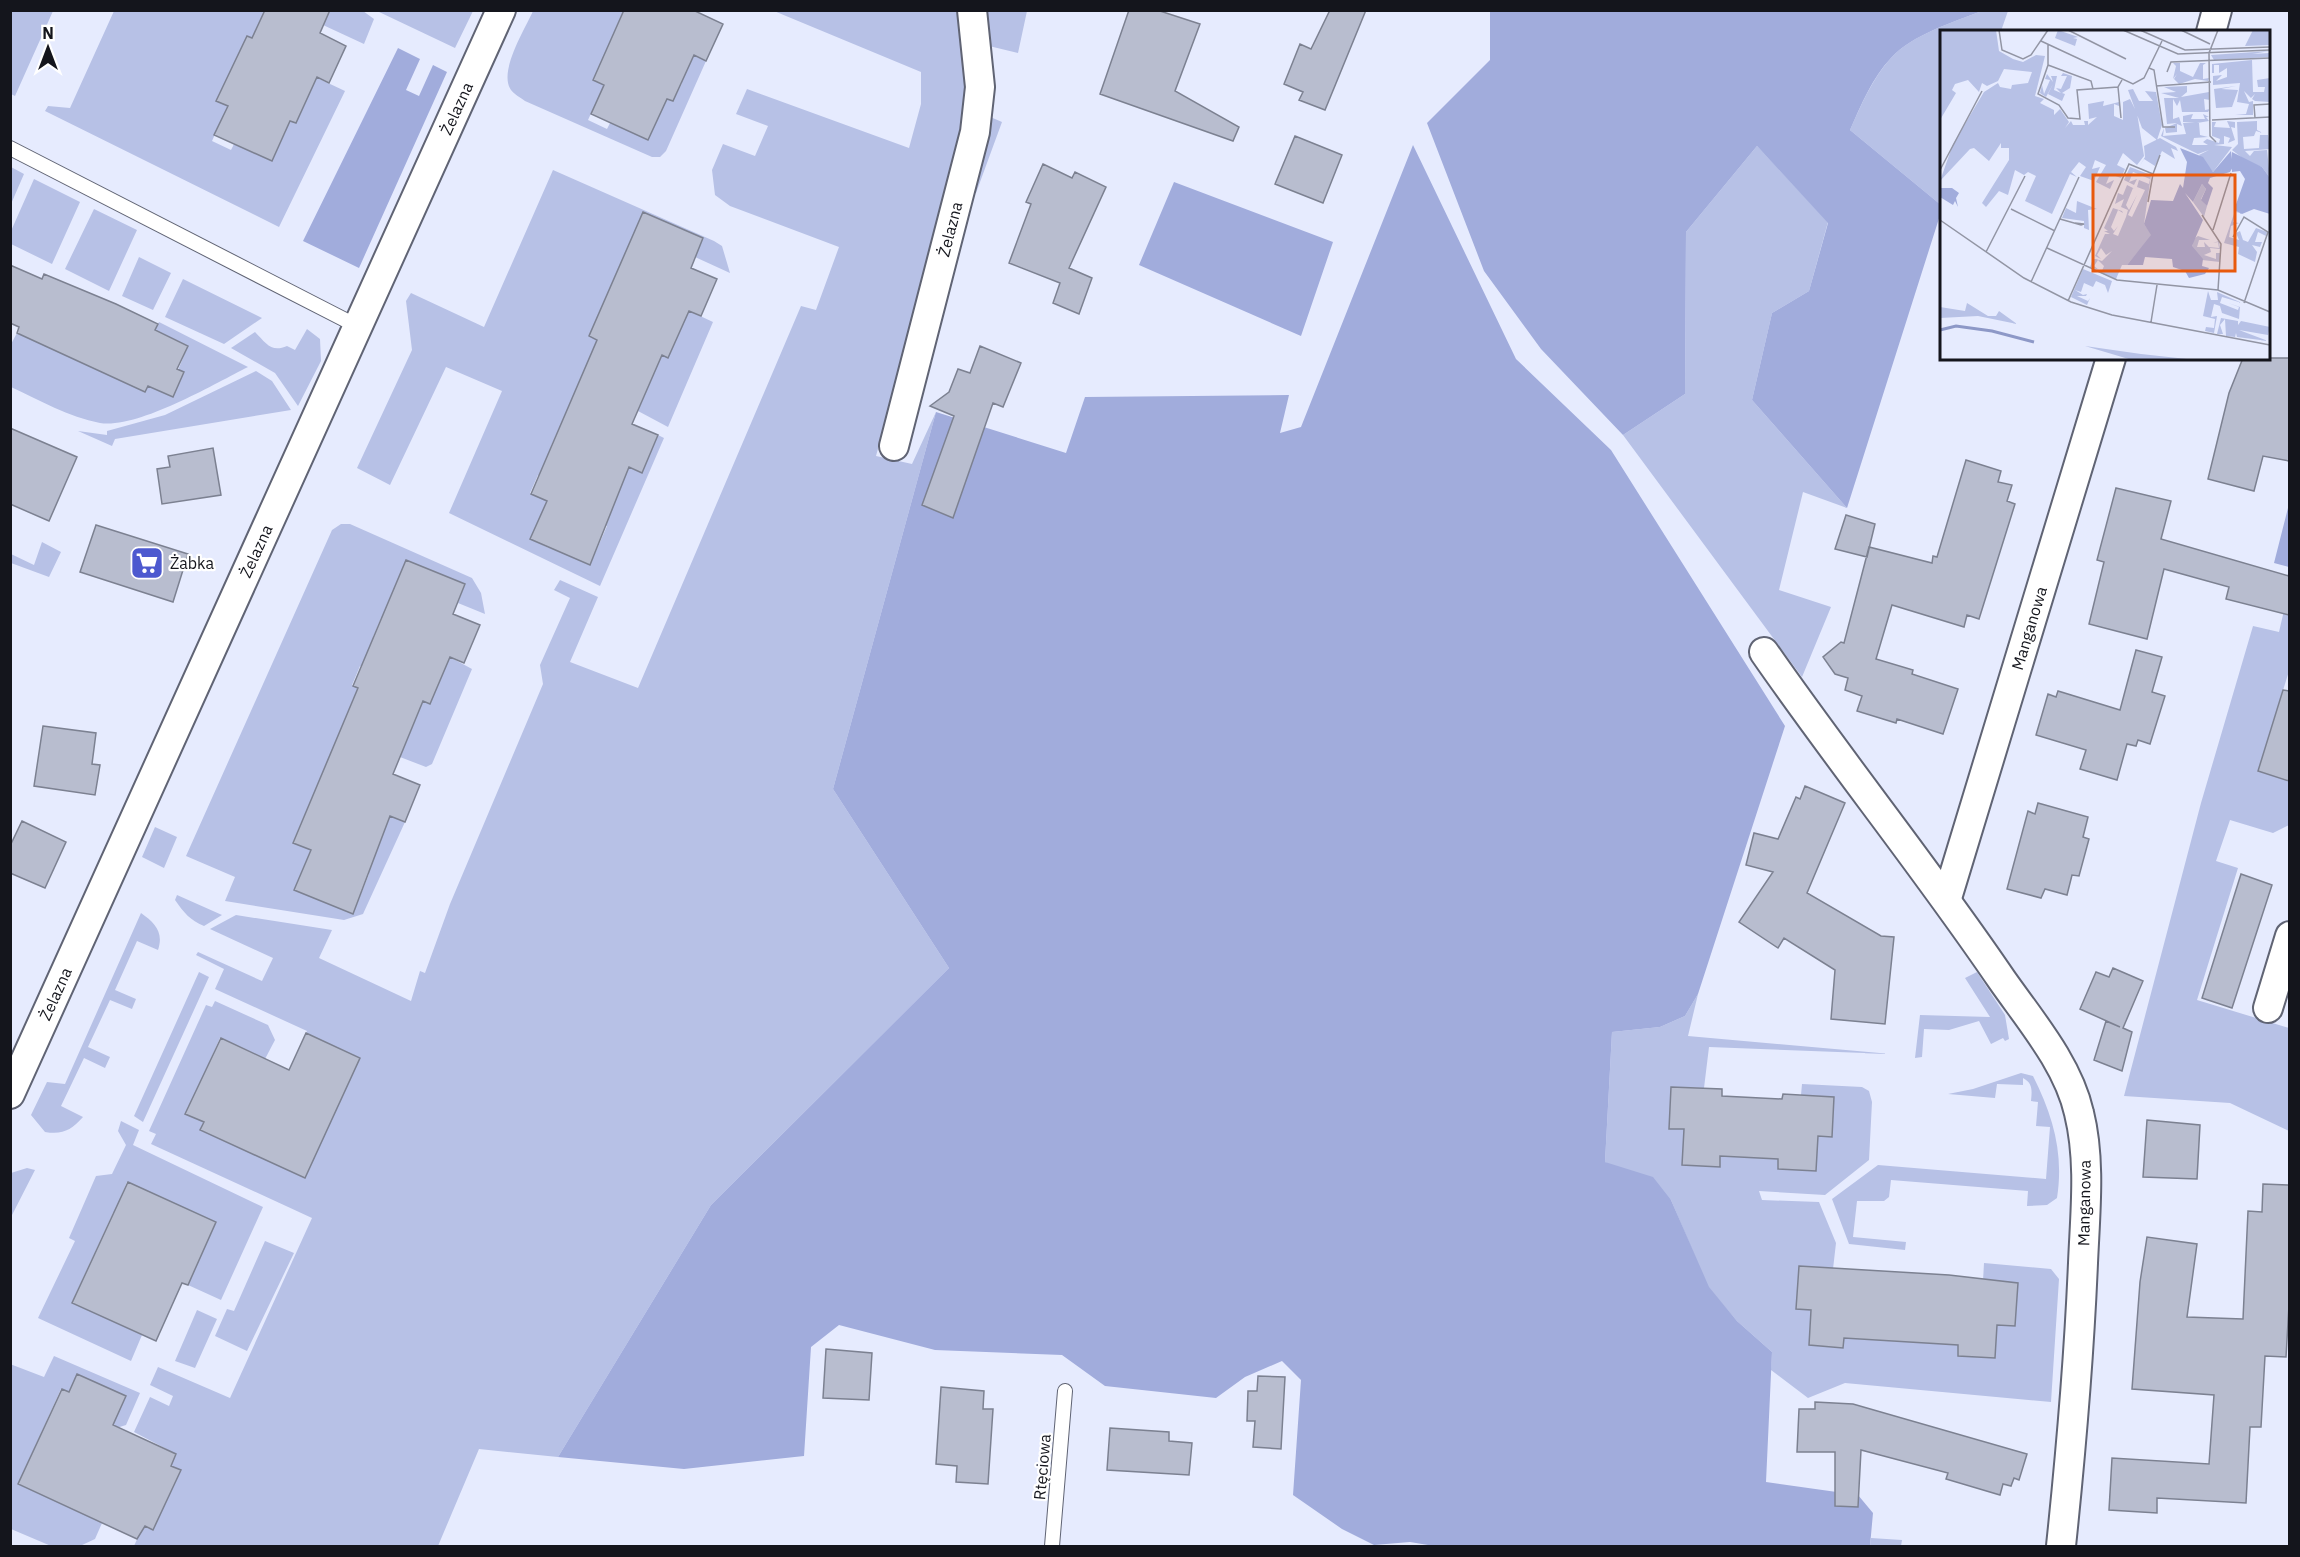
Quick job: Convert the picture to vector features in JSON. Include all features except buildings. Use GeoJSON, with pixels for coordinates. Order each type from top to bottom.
{"type":"FeatureCollection","features":[{"type":"Feature","properties":{"kind":"street","name":"Żelazna"},"geometry":{"type":"LineString","coordinates":[[10,1094],[501,10]]}},
{"type":"Feature","properties":{"kind":"street","name":"Żelazna"},"geometry":{"type":"LineString","coordinates":[[894,446],[975,132],[980,87],[972,10]]}},
{"type":"Feature","properties":{"kind":"street"},"geometry":{"type":"LineString","coordinates":[[2212,30],[2217,10]]}},
{"type":"Feature","properties":{"kind":"street","name":"Manganowa"},"geometry":{"type":"LineString","coordinates":[[1947,898],[2110,360]]}},
{"type":"Feature","properties":{"kind":"street","name":"Manganowa"},"geometry":{"type":"LineString","coordinates":[[1764,652],[1947,898],[2065,1076],[2079,1110],[2084,1135],[2084,1229],[2077,1395],[2061,1546]]}},
{"type":"Feature","properties":{"kind":"street"},"geometry":{"type":"LineString","coordinates":[[2268,1008],[2289,936]]}},
{"type":"Feature","properties":{"kind":"lane"},"geometry":{"type":"LineString","coordinates":[[10,148],[359,327]]}},
{"type":"Feature","properties":{"kind":"lane","name":"Rtęciowa"},"geometry":{"type":"LineString","coordinates":[[1052,1546],[1065,1391]]}},
{"type":"Feature","properties":{"kind":"shaded area"},"geometry":{"type":"Polygon","coordinates":[[[10,11],[53,11],[15,96],[11,94],[10,11]]]}},
{"type":"Feature","properties":{"kind":"shaded area"},"geometry":{"type":"Polygon","coordinates":[[[114,11],[265,11],[252,38],[247,36],[238,55],[243,57],[231,84],[225,82],[217,100],[228,106],[212,141],[231,150],[234,144],[272,161],[286,131],[281,117],[296,123],[305,104],[311,75],[345,91],[279,227],[45,111],[48,106],[70,108],[114,11]]]}},
{"type":"Feature","properties":{"kind":"shaded area"},"geometry":{"type":"Polygon","coordinates":[[[330,11],[363,11],[374,19],[364,44],[323,25],[330,11]]]}},
{"type":"Feature","properties":{"kind":"shaded area"},"geometry":{"type":"Polygon","coordinates":[[[377,11],[473,11],[455,48],[377,11]]]}},
{"type":"Feature","properties":{"kind":"shaded area"},"geometry":{"type":"Polygon","coordinates":[[[533,11],[631,11],[622,14],[614,32],[604,85],[588,120],[607,129],[610,123],[659,95],[673,101],[682,83],[676,79],[688,53],[706,61],[666,151],[660,157],[652,157],[525,101],[511,90],[508,82],[510,62],[533,11]]]}},
{"type":"Feature","properties":{"kind":"shaded area"},"geometry":{"type":"Polygon","coordinates":[[[774,11],[956,11],[967,39],[969,111],[876,456],[912,464],[936,412],[833,789],[949,968],[711,1205],[558,1457],[479,1449],[438,1546],[134,1546],[143,1526],[153,1530],[181,1470],[171,1466],[176,1454],[134,1432],[150,1397],[169,1406],[173,1396],[150,1385],[158,1367],[230,1398],[312,1218],[151,1144],[156,1134],[149,1131],[206,1005],[212,1007],[215,1001],[268,1025],[275,1040],[265,1059],[220,1038],[186,1114],[204,1122],[200,1129],[253,1154],[307,1031],[215,989],[224,969],[196,955],[198,952],[262,981],[273,958],[210,929],[236,915],[332,930],[319,958],[411,1001],[420,971],[425,973],[450,904],[543,684],[540,665],[570,598],[554,590],[560,580],[598,597],[570,662],[638,688],[801,306],[816,310],[839,247],[730,206],[715,195],[712,170],[723,144],[755,156],[768,126],[736,114],[747,89],[909,148],[921,104],[921,72],[774,11]]]}},
{"type":"Feature","properties":{"kind":"shaded area"},"geometry":{"type":"Polygon","coordinates":[[[986,11],[1027,11],[1018,53],[989,46],[986,11]]]}},
{"type":"Feature","properties":{"kind":"shaded area"},"geometry":{"type":"Polygon","coordinates":[[[1490,11],[1982,11],[1921,36],[1891,58],[1873,83],[1850,130],[1940,204],[1940,215],[1847,508],[1752,400],[1772,313],[1809,291],[1828,223],[1757,146],[1686,232],[1685,394],[1623,435],[1541,349],[1484,271],[1427,123],[1490,60],[1490,11]]]}},
{"type":"Feature","properties":{"kind":"shaded area"},"geometry":{"type":"Polygon","coordinates":[[[1982,11],[2008,11],[2001,30],[1940,30],[1940,204],[1850,130],[1884,66],[1910,42],[1982,11]]]}},
{"type":"Feature","properties":{"kind":"shaded area"},"geometry":{"type":"Polygon","coordinates":[[[398,48],[420,59],[406,90],[419,96],[433,65],[447,72],[359,268],[303,241],[398,48]]]}},
{"type":"Feature","properties":{"kind":"shaded area"},"geometry":{"type":"Polygon","coordinates":[[[988,116],[1002,122],[976,193],[969,189],[988,116]]]}},
{"type":"Feature","properties":{"kind":"shaded area"},"geometry":{"type":"Polygon","coordinates":[[[1413,145],[1516,359],[1611,450],[1785,726],[1698,994],[1685,1016],[1660,1027],[1612,1032],[1605,1162],[1653,1177],[1671,1200],[1709,1287],[1737,1321],[1772,1352],[1766,1482],[1858,1495],[1873,1513],[1870,1546],[1434,1546],[1410,1542],[1374,1545],[1342,1529],[1293,1495],[1301,1380],[1282,1361],[1245,1377],[1216,1398],[1105,1386],[1062,1355],[935,1350],[839,1325],[811,1347],[804,1456],[684,1469],[558,1457],[711,1205],[949,968],[833,789],[936,412],[1066,453],[1085,397],[1289,395],[1280,433],[1301,427],[1413,145]]]}},
{"type":"Feature","properties":{"kind":"shaded area"},"geometry":{"type":"Polygon","coordinates":[[[1757,146],[1828,222],[1809,291],[1772,313],[1752,400],[1847,508],[1803,492],[1779,590],[1831,607],[1802,677],[1623,435],[1685,394],[1686,232],[1757,146]]]}},
{"type":"Feature","properties":{"kind":"shaded area"},"geometry":{"type":"Polygon","coordinates":[[[11,167],[24,174],[11,204],[11,167]]]}},
{"type":"Feature","properties":{"kind":"shaded area"},"geometry":{"type":"Polygon","coordinates":[[[553,170],[714,241],[722,246],[730,273],[695,257],[703,238],[644,213],[610,289],[603,320],[597,318],[589,336],[603,342],[565,430],[559,428],[551,446],[544,478],[538,475],[530,493],[547,501],[530,539],[549,548],[574,551],[572,557],[590,565],[607,526],[592,520],[624,465],[642,473],[658,435],[664,438],[600,586],[449,513],[502,391],[446,367],[390,485],[357,468],[412,350],[406,301],[411,293],[484,327],[553,170]]]}},
{"type":"Feature","properties":{"kind":"shaded area"},"geometry":{"type":"Polygon","coordinates":[[[34,179],[80,202],[52,264],[11,244],[11,231],[34,179]]]}},
{"type":"Feature","properties":{"kind":"shaded area"},"geometry":{"type":"Polygon","coordinates":[[[1174,182],[1333,242],[1301,336],[1139,265],[1174,182]]]}},
{"type":"Feature","properties":{"kind":"shaded area"},"geometry":{"type":"Polygon","coordinates":[[[94,209],[137,230],[109,291],[65,269],[94,209]]]}},
{"type":"Feature","properties":{"kind":"shaded area"},"geometry":{"type":"Polygon","coordinates":[[[139,257],[171,273],[153,310],[122,296],[139,257]]]}},
{"type":"Feature","properties":{"kind":"shaded area"},"geometry":{"type":"Polygon","coordinates":[[[183,279],[262,318],[224,344],[165,317],[183,279]]]}},
{"type":"Feature","properties":{"kind":"shaded area"},"geometry":{"type":"Polygon","coordinates":[[[683,308],[713,322],[668,427],[638,411],[657,366],[653,351],[668,357],[676,339],[683,308]]]}},
{"type":"Feature","properties":{"kind":"shaded area"},"geometry":{"type":"Polygon","coordinates":[[[159,322],[248,367],[176,404],[116,423],[100,423],[77,417],[11,387],[10,346],[17,333],[145,391],[148,386],[168,394],[188,346],[155,330],[159,322]]]}},
{"type":"Feature","properties":{"kind":"shaded area"},"geometry":{"type":"Polygon","coordinates":[[[307,329],[320,339],[321,361],[298,406],[275,373],[231,348],[255,332],[273,348],[287,346],[295,350],[307,329]]]}},
{"type":"Feature","properties":{"kind":"shaded area"},"geometry":{"type":"Polygon","coordinates":[[[256,371],[272,381],[291,410],[115,439],[112,446],[78,431],[107,435],[107,431],[165,415],[256,371]]]}},
{"type":"Feature","properties":{"kind":"shaded area"},"geometry":{"type":"Polygon","coordinates":[[[2289,504],[2290,567],[2274,563],[2289,504]]]}},
{"type":"Feature","properties":{"kind":"shaded area"},"geometry":{"type":"Polygon","coordinates":[[[341,524],[350,524],[472,578],[481,593],[485,614],[458,603],[465,584],[406,560],[387,620],[381,618],[373,637],[378,640],[366,668],[360,666],[352,685],[364,691],[353,699],[307,825],[301,823],[293,842],[311,850],[295,890],[353,914],[369,874],[356,869],[387,815],[405,822],[363,914],[344,920],[225,901],[235,877],[186,856],[332,530],[341,524]]]}},
{"type":"Feature","properties":{"kind":"shaded area"},"geometry":{"type":"Polygon","coordinates":[[[42,542],[61,552],[49,577],[11,563],[11,554],[34,565],[42,542]]]}},
{"type":"Feature","properties":{"kind":"shaded area"},"geometry":{"type":"Polygon","coordinates":[[[2289,589],[2289,671],[2258,771],[2289,781],[2289,825],[2273,833],[2230,820],[2216,861],[2238,868],[2197,1000],[2289,1028],[2289,1131],[2230,1103],[2124,1096],[2201,803],[2253,626],[2279,632],[2289,589]]]}},
{"type":"Feature","properties":{"kind":"shaded area"},"geometry":{"type":"Polygon","coordinates":[[[446,655],[472,669],[432,764],[426,767],[400,757],[418,714],[416,698],[430,703],[446,655]]]}},
{"type":"Feature","properties":{"kind":"shaded area"},"geometry":{"type":"Polygon","coordinates":[[[155,827],[177,837],[164,868],[142,857],[155,827]]]}},
{"type":"Feature","properties":{"kind":"shaded area"},"geometry":{"type":"Polygon","coordinates":[[[177,895],[222,915],[204,926],[184,912],[175,900],[177,895]]]}},
{"type":"Feature","properties":{"kind":"shaded area"},"geometry":{"type":"Polygon","coordinates":[[[141,913],[157,928],[160,938],[158,950],[137,941],[115,990],[136,999],[132,1009],[110,1000],[88,1047],[110,1057],[105,1068],[84,1058],[61,1106],[83,1117],[66,1130],[57,1133],[45,1132],[31,1115],[47,1082],[65,1084],[141,913]]]}},
{"type":"Feature","properties":{"kind":"shaded area"},"geometry":{"type":"Polygon","coordinates":[[[199,972],[209,977],[143,1122],[134,1116],[199,972]]]}},
{"type":"Feature","properties":{"kind":"shaded area"},"geometry":{"type":"Polygon","coordinates":[[[1977,972],[2005,1015],[2009,1039],[2005,1041],[2003,1038],[1991,1044],[1979,1021],[1949,1030],[1924,1029],[1922,1057],[1915,1058],[1920,1015],[1990,1017],[1965,978],[1977,972]]]}},
{"type":"Feature","properties":{"kind":"shaded area"},"geometry":{"type":"Polygon","coordinates":[[[1698,994],[1688,1036],[1891,1054],[1709,1047],[1704,1088],[1671,1087],[1669,1129],[1684,1129],[1720,1156],[1778,1159],[1778,1169],[1816,1171],[1818,1136],[1832,1137],[1834,1097],[1801,1095],[1802,1084],[1862,1087],[1869,1091],[1872,1102],[1869,1160],[1825,1195],[1759,1191],[1762,1200],[1819,1202],[1836,1243],[1833,1269],[1799,1267],[1796,1309],[1811,1310],[1809,1345],[1843,1348],[1844,1338],[1958,1345],[1958,1356],[1994,1358],[1997,1325],[1983,1281],[1984,1263],[2051,1269],[2059,1279],[2051,1402],[1845,1383],[1808,1398],[1771,1370],[1772,1352],[1737,1321],[1708,1287],[1671,1200],[1605,1162],[1612,1032],[1660,1027],[1685,1016],[1698,994]]]}},
{"type":"Feature","properties":{"kind":"shaded area"},"geometry":{"type":"Polygon","coordinates":[[[2021,1073],[2033,1076],[2051,1120],[2058,1150],[2057,1198],[2047,1205],[2027,1206],[2028,1191],[1891,1180],[1889,1197],[1884,1201],[1857,1201],[1853,1237],[1906,1242],[1905,1250],[1849,1244],[1832,1199],[1878,1165],[2046,1179],[2050,1127],[2036,1126],[2038,1102],[2031,1101],[2029,1082],[2023,1078],[2023,1085],[1997,1084],[1995,1098],[1948,1094],[1973,1089],[2021,1073]]]}},
{"type":"Feature","properties":{"kind":"shaded area"},"geometry":{"type":"Polygon","coordinates":[[[121,1121],[139,1130],[133,1145],[263,1207],[221,1300],[188,1285],[216,1222],[127,1182],[119,1201],[126,1205],[113,1213],[72,1302],[142,1335],[131,1361],[38,1318],[75,1241],[69,1238],[96,1176],[112,1174],[126,1145],[118,1131],[121,1121]]]}},
{"type":"Feature","properties":{"kind":"shaded area"},"geometry":{"type":"Polygon","coordinates":[[[27,1168],[35,1170],[11,1217],[11,1173],[27,1168]]]}},
{"type":"Feature","properties":{"kind":"shaded area"},"geometry":{"type":"Polygon","coordinates":[[[265,1241],[294,1253],[247,1351],[215,1336],[227,1309],[234,1311],[265,1241]]]}},
{"type":"Feature","properties":{"kind":"shaded area"},"geometry":{"type":"Polygon","coordinates":[[[197,1310],[217,1319],[195,1368],[175,1361],[197,1310]]]}},
{"type":"Feature","properties":{"kind":"shaded area"},"geometry":{"type":"Polygon","coordinates":[[[54,1356],[140,1393],[126,1425],[110,1430],[126,1396],[77,1374],[69,1392],[61,1389],[18,1484],[102,1523],[95,1539],[80,1546],[51,1546],[11,1529],[10,1364],[44,1377],[54,1356]]]}},
{"type":"Feature","properties":{"kind":"shaded area"},"geometry":{"type":"Polygon","coordinates":[[[1871,1538],[1902,1540],[1901,1546],[1870,1546],[1871,1538]]]}},
{"type":"Feature","properties":{"kind":"place","name":"Żabka"},"geometry":{"type":"Point","coordinates":[147,563]}}]}
